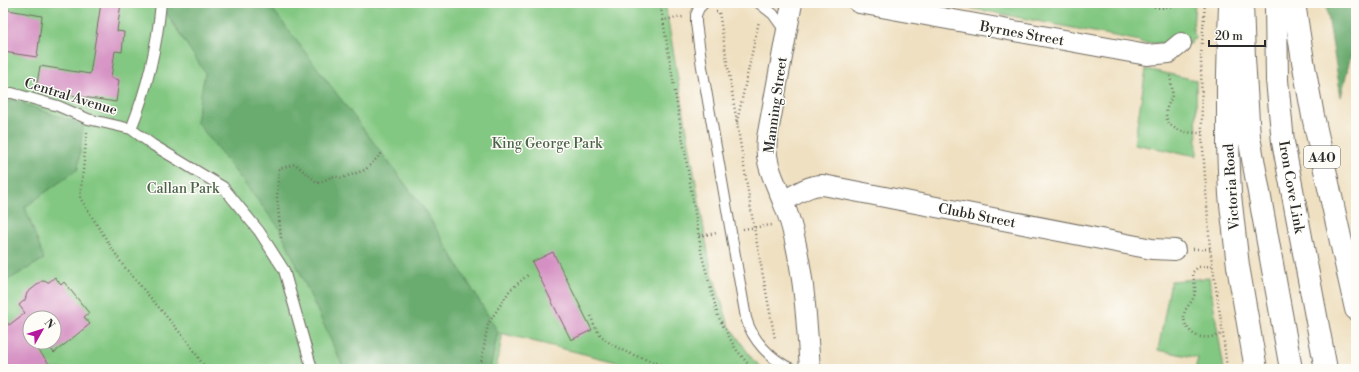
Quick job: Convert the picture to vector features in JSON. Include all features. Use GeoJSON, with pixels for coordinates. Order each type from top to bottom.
{"type":"FeatureCollection","features":[{"type":"Feature","properties":{"kind":"highway","name":"Victoria Road"},"geometry":{"type":"LineString","coordinates":[[1230,3],[1228,145],[1230,195],[1238,266],[1256,369]]}},
{"type":"Feature","properties":{"kind":"highway"},"geometry":{"type":"LineString","coordinates":[[1242,3],[1244,58],[1250,137],[1291,369]]}},
{"type":"Feature","properties":{"kind":"highway","name":"Iron Cove Link"},"geometry":{"type":"LineString","coordinates":[[1276,3],[1277,80],[1283,142],[1326,369]]}},
{"type":"Feature","properties":{"kind":"highway","name":"A40"},"geometry":{"type":"LineString","coordinates":[[1294,3],[1313,116],[1356,309]]}},
{"type":"Feature","properties":{"kind":"street","name":"Manning Street"},"geometry":{"type":"LineString","coordinates":[[792,3],[766,148],[766,156],[770,172],[783,202],[796,245],[810,369]]}},
{"type":"Feature","properties":{"kind":"street","name":"Byrnes Street"},"geometry":{"type":"LineString","coordinates":[[860,3],[1147,55],[1169,53],[1181,43]]}},
{"type":"Feature","properties":{"kind":"street","name":"Clubb Street"},"geometry":{"type":"LineString","coordinates":[[783,202],[808,187],[815,185],[827,185],[1152,249],[1175,250]]}},
{"type":"Feature","properties":{"kind":"lane"},"geometry":{"type":"LineString","coordinates":[[161,3],[159,25],[148,79],[140,107],[131,129],[153,145],[224,187],[259,231],[284,270],[312,369]]}},
{"type":"Feature","properties":{"kind":"lane"},"geometry":{"type":"LineString","coordinates":[[704,3],[699,8],[696,15],[702,67],[748,326],[759,344],[768,353],[783,365],[792,369]]}},
{"type":"Feature","properties":{"kind":"lane"},"geometry":{"type":"LineString","coordinates":[[761,4],[772,14],[786,32]]}},
{"type":"Feature","properties":{"kind":"lane","name":"Central Avenue"},"geometry":{"type":"LineString","coordinates":[[3,93],[12,93],[58,106],[88,119],[131,129]]}},
{"type":"Feature","properties":{"kind":"path"},"geometry":{"type":"LineString","coordinates":[[660,3],[702,256],[718,316],[735,348],[752,369]]}},
{"type":"Feature","properties":{"kind":"path"},"geometry":{"type":"LineString","coordinates":[[1147,3],[1157,8],[1166,9],[1173,4],[1200,3]]}},
{"type":"Feature","properties":{"kind":"path"},"geometry":{"type":"LineString","coordinates":[[737,123],[761,4]]}},
{"type":"Feature","properties":{"kind":"path"},"geometry":{"type":"LineString","coordinates":[[663,20],[719,12],[754,228],[775,341]]}},
{"type":"Feature","properties":{"kind":"path"},"geometry":{"type":"LineString","coordinates":[[1170,76],[1172,95],[1166,111],[1167,120],[1175,129],[1186,132],[1202,133]]}},
{"type":"Feature","properties":{"kind":"path"},"geometry":{"type":"LineString","coordinates":[[88,119],[80,198],[122,264],[188,342],[206,369]]}},
{"type":"Feature","properties":{"kind":"path"},"geometry":{"type":"LineString","coordinates":[[284,270],[278,198],[279,169],[295,164],[318,183],[334,176],[342,178],[365,170],[382,153]]}},
{"type":"Feature","properties":{"kind":"path"},"geometry":{"type":"LineString","coordinates":[[699,236],[790,223]]}},
{"type":"Feature","properties":{"kind":"path"},"geometry":{"type":"LineString","coordinates":[[1212,266],[1198,267],[1193,272],[1195,288],[1194,296],[1184,315],[1185,325],[1191,333],[1200,337],[1211,337],[1223,334]]}},
{"type":"Feature","properties":{"kind":"path"},"geometry":{"type":"LineString","coordinates":[[480,369],[488,324],[510,290],[529,274]]}},
{"type":"Feature","properties":{"kind":"path"},"geometry":{"type":"LineString","coordinates":[[590,316],[598,331],[605,339],[635,354],[675,369]]}},
{"type":"Feature","properties":{"kind":"path"},"geometry":{"type":"LineString","coordinates":[[732,369],[749,369]]}},
{"type":"Feature","properties":{"kind":"green space"},"geometry":{"type":"Polygon","coordinates":[[[3,3],[665,3],[711,270],[729,325],[753,360],[764,369],[644,369],[500,333],[502,337],[496,369],[3,369],[3,3]]]}},
{"type":"Feature","properties":{"kind":"green space"},"geometry":{"type":"Polygon","coordinates":[[[160,3],[268,3],[424,209],[498,332],[490,369],[344,369],[280,229],[196,121],[205,73],[160,3]]]}},
{"type":"Feature","properties":{"kind":"green space"},"geometry":{"type":"Polygon","coordinates":[[[944,3],[1195,3],[1193,28],[1196,39],[1193,40],[1192,38],[1191,44],[1140,43],[1140,41],[944,3]]]}},
{"type":"Feature","properties":{"kind":"green space"},"geometry":{"type":"Polygon","coordinates":[[[1326,3],[1356,3],[1356,33],[1341,97],[1326,3]]]}},
{"type":"Feature","properties":{"kind":"green space"},"geometry":{"type":"Polygon","coordinates":[[[1146,69],[1196,80],[1197,156],[1134,144],[1146,69]]]}},
{"type":"Feature","properties":{"kind":"green space"},"geometry":{"type":"Polygon","coordinates":[[[13,100],[83,125],[78,169],[25,207],[44,259],[8,280],[3,274],[3,103],[13,100]]]}},
{"type":"Feature","properties":{"kind":"green space"},"geometry":{"type":"Polygon","coordinates":[[[1209,278],[1224,369],[1195,369],[1198,358],[1158,350],[1171,281],[1209,278]]]}},
{"type":"Feature","properties":{"kind":"building"},"geometry":{"type":"Polygon","coordinates":[[[101,3],[121,3],[117,31],[124,32],[122,52],[115,51],[111,78],[119,80],[116,102],[36,90],[40,66],[90,74],[101,3]]]}},
{"type":"Feature","properties":{"kind":"building"},"geometry":{"type":"Polygon","coordinates":[[[3,9],[42,16],[37,57],[3,52],[3,9]]]}},
{"type":"Feature","properties":{"kind":"building"},"geometry":{"type":"Polygon","coordinates":[[[553,252],[592,330],[571,340],[532,262],[553,252]]]}},
{"type":"Feature","properties":{"kind":"building"},"geometry":{"type":"Polygon","coordinates":[[[55,277],[61,285],[64,282],[89,313],[84,317],[90,324],[62,347],[62,310],[23,310],[19,305],[25,300],[27,293],[42,281],[49,282],[55,277]]]}},
{"type":"Feature","properties":{"kind":"building"},"geometry":{"type":"Polygon","coordinates":[[[22,315],[22,350],[38,350],[51,366],[47,369],[3,369],[3,317],[9,325],[22,315]]]}},
{"type":"Feature","properties":{"kind":"park label","name":"King George Park"},"geometry":{"type":"Point","coordinates":[547,143]}},
{"type":"Feature","properties":{"kind":"park label","name":"Callan Park"},"geometry":{"type":"Point","coordinates":[183,188]}}]}
